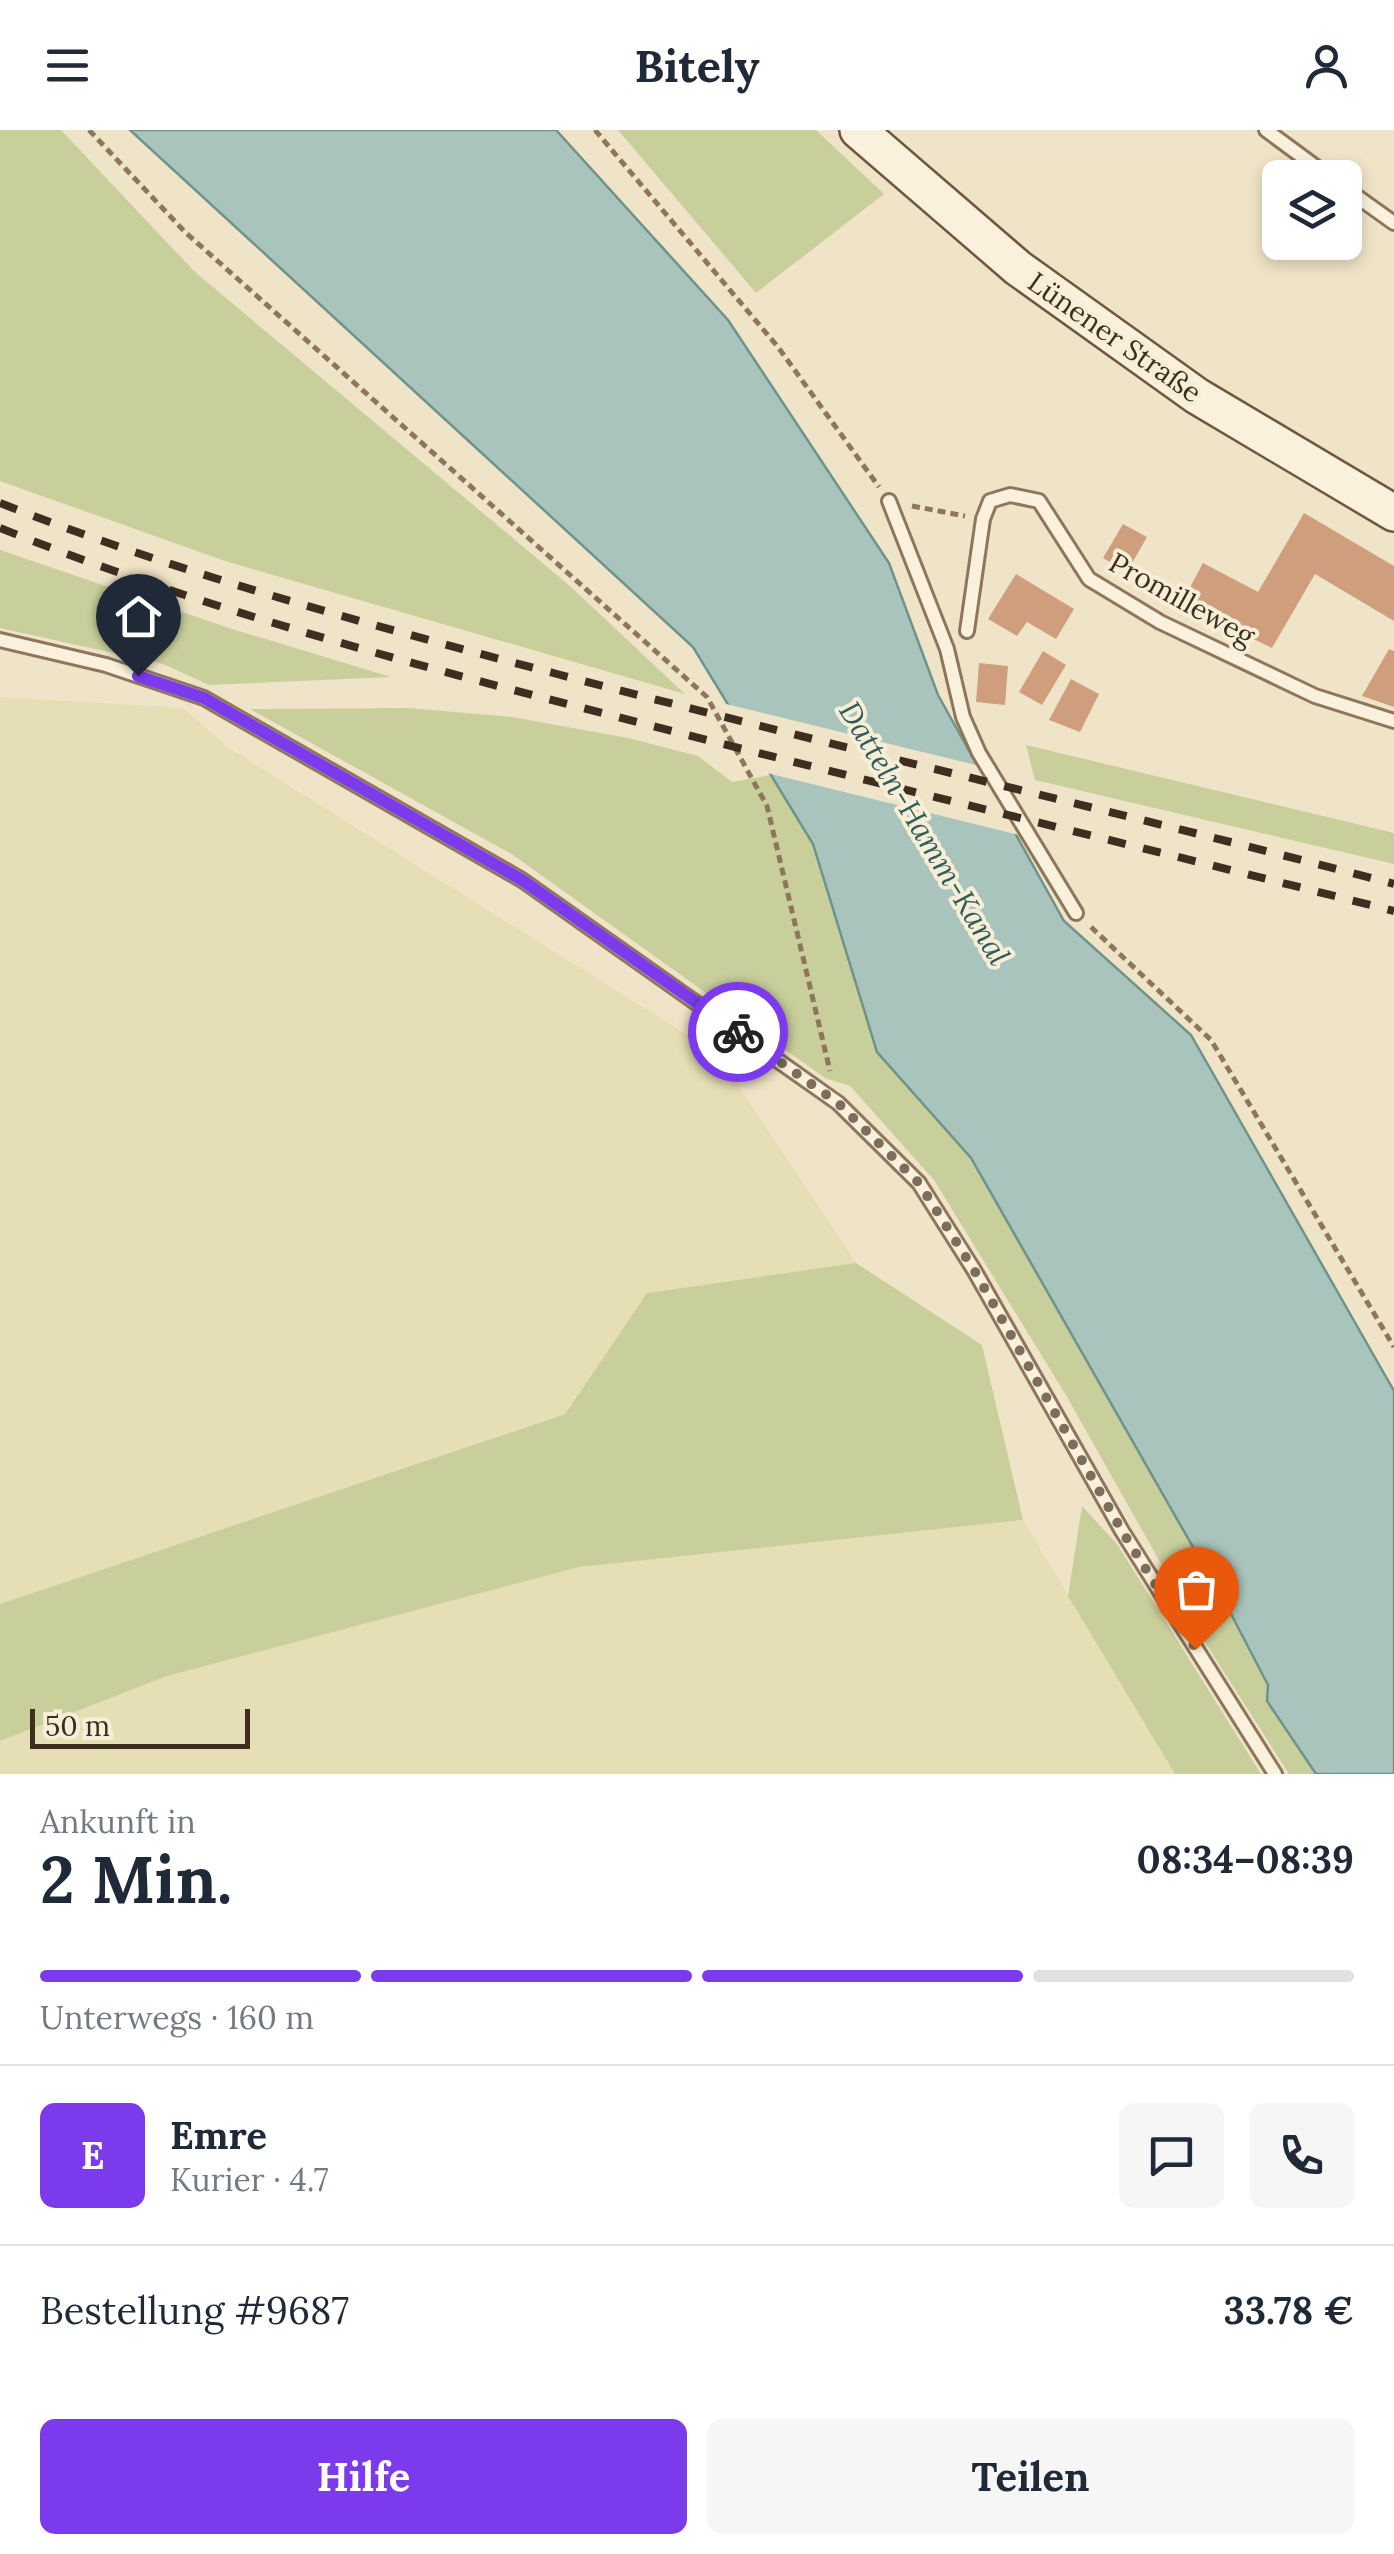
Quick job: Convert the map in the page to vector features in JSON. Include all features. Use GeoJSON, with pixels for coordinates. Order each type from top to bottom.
{"type":"FeatureCollection","features":[{"type":"Feature","properties":{"kind":"street","name":"Lünener Straße"},"geometry":{"type":"LineString","coordinates":[[858,130],[1018,268],[1152,364],[1197,396],[1394,513]]}},
{"type":"Feature","properties":{"kind":"lane"},"geometry":{"type":"LineString","coordinates":[[1266,130],[1307,160]]}},
{"type":"Feature","properties":{"kind":"lane"},"geometry":{"type":"LineString","coordinates":[[1362,200],[1394,223]]}},
{"type":"Feature","properties":{"kind":"lane","name":"Promilleweg"},"geometry":{"type":"LineString","coordinates":[[982,519],[990,501],[1010,495],[1039,501],[1090,580],[1160,622],[1315,696],[1394,721]]}},
{"type":"Feature","properties":{"kind":"lane"},"geometry":{"type":"LineString","coordinates":[[889,501],[947,650],[963,717],[978,753],[1076,913]]}},
{"type":"Feature","properties":{"kind":"lane"},"geometry":{"type":"LineString","coordinates":[[967,632],[982,519]]}},
{"type":"Feature","properties":{"kind":"lane"},"geometry":{"type":"LineString","coordinates":[[0,640],[106,665],[204,698],[522,880],[838,1103],[919,1183],[974,1270],[1122,1531],[1275,1774]]}},
{"type":"Feature","properties":{"kind":"path"},"geometry":{"type":"LineString","coordinates":[[89,130],[185,232],[707,697],[767,806],[838,1103]]}},
{"type":"Feature","properties":{"kind":"path"},"geometry":{"type":"LineString","coordinates":[[595,130],[778,346],[889,501],[982,519]]}},
{"type":"Feature","properties":{"kind":"path"},"geometry":{"type":"LineString","coordinates":[[1076,913],[1211,1040],[1394,1347]]}},
{"type":"Feature","properties":{"kind":"shaded area"},"geometry":{"type":"Polygon","coordinates":[[[0,697],[183,708],[229,748],[716,1053],[856,1263],[647,1293],[565,1413],[0,1604],[0,697]]]}},
{"type":"Feature","properties":{"kind":"shaded area"},"geometry":{"type":"Polygon","coordinates":[[[1023,1520],[1175,1774],[0,1774],[0,1741],[167,1676],[579,1567],[1023,1520]]]}},
{"type":"Feature","properties":{"kind":"green space"},"geometry":{"type":"Polygon","coordinates":[[[0,130],[61,130],[195,272],[570,586],[685,694],[225,561],[0,481],[0,130]]]}},
{"type":"Feature","properties":{"kind":"green space"},"geometry":{"type":"Polygon","coordinates":[[[618,130],[816,130],[884,194],[756,293],[618,130]]]}},
{"type":"Feature","properties":{"kind":"green space"},"geometry":{"type":"Polygon","coordinates":[[[0,550],[229,628],[391,677],[209,685],[163,664],[0,628],[0,550]]]}},
{"type":"Feature","properties":{"kind":"green space"},"geometry":{"type":"Polygon","coordinates":[[[408,708],[512,717],[628,738],[698,756],[732,782],[771,775],[813,844],[877,1052],[971,1158],[1230,1612],[1268,1685],[1267,1701],[1316,1774],[1289,1774],[1208,1647],[1067,1397],[934,1180],[850,1086],[825,1078],[513,855],[250,709],[408,708]]]}},
{"type":"Feature","properties":{"kind":"green space"},"geometry":{"type":"Polygon","coordinates":[[[1026,745],[1394,833],[1394,864],[1035,780],[1026,745]]]}},
{"type":"Feature","properties":{"kind":"green space"},"geometry":{"type":"Polygon","coordinates":[[[856,1263],[982,1345],[1023,1520],[579,1567],[167,1676],[0,1741],[0,1604],[565,1414],[647,1293],[856,1263]]]}},
{"type":"Feature","properties":{"kind":"green space"},"geometry":{"type":"Polygon","coordinates":[[[1082,1506],[1117,1544],[1261,1774],[1175,1774],[1068,1596],[1082,1506]]]}},
{"type":"Feature","properties":{"kind":"water","name":"Datteln-Hamm-Kanal"},"geometry":{"type":"Polygon","coordinates":[[[130,130],[556,130],[728,320],[889,563],[938,695],[1064,921],[1191,1035],[1394,1391],[1394,1774],[1316,1774],[1267,1701],[1268,1685],[1230,1612],[971,1158],[877,1052],[813,844],[693,647],[130,130]]]}},
{"type":"Feature","properties":{"kind":"pier"},"geometry":{"type":"Polygon","coordinates":[[[722,703],[984,767],[1023,836],[763,772],[722,703]]]}},
{"type":"Feature","properties":{"kind":"building"},"geometry":{"type":"Polygon","coordinates":[[[1304,513],[1394,566],[1394,621],[1315,574],[1272,648],[1181,604],[1203,563],[1258,592],[1304,513]]]}},
{"type":"Feature","properties":{"kind":"building"},"geometry":{"type":"Polygon","coordinates":[[[1123,524],[1147,537],[1127,572],[1103,558],[1123,524]]]}},
{"type":"Feature","properties":{"kind":"building"},"geometry":{"type":"Polygon","coordinates":[[[1016,574],[1074,609],[1056,639],[1027,622],[1017,636],[988,619],[1016,574]]]}},
{"type":"Feature","properties":{"kind":"building"},"geometry":{"type":"Polygon","coordinates":[[[1389,649],[1394,651],[1394,707],[1362,696],[1389,649]]]}},
{"type":"Feature","properties":{"kind":"building"},"geometry":{"type":"Polygon","coordinates":[[[1043,651],[1066,665],[1042,705],[1019,692],[1043,651]]]}},
{"type":"Feature","properties":{"kind":"building"},"geometry":{"type":"Polygon","coordinates":[[[979,663],[1008,666],[1005,705],[976,702],[979,663]]]}},
{"type":"Feature","properties":{"kind":"building"},"geometry":{"type":"Polygon","coordinates":[[[1071,679],[1099,694],[1080,732],[1049,720],[1071,679]]]}},
{"type":"Feature","properties":{"kind":"railway"},"geometry":{"type":"LineString","coordinates":[[0,503],[137,553],[416,637],[1394,884]]}},
{"type":"Feature","properties":{"kind":"railway"},"geometry":{"type":"LineString","coordinates":[[0,528],[157,586],[396,658],[1394,911]]}},
{"type":"Feature","properties":{"kind":"way so far"},"geometry":{"type":"LineString","coordinates":[[738,1032],[838,1103],[919,1183],[974,1270],[1122,1531],[1196,1649]]}},
{"type":"Feature","properties":{"kind":"route"},"geometry":{"type":"LineString","coordinates":[[138,676],[204,698],[522,880],[738,1032]]}}]}
